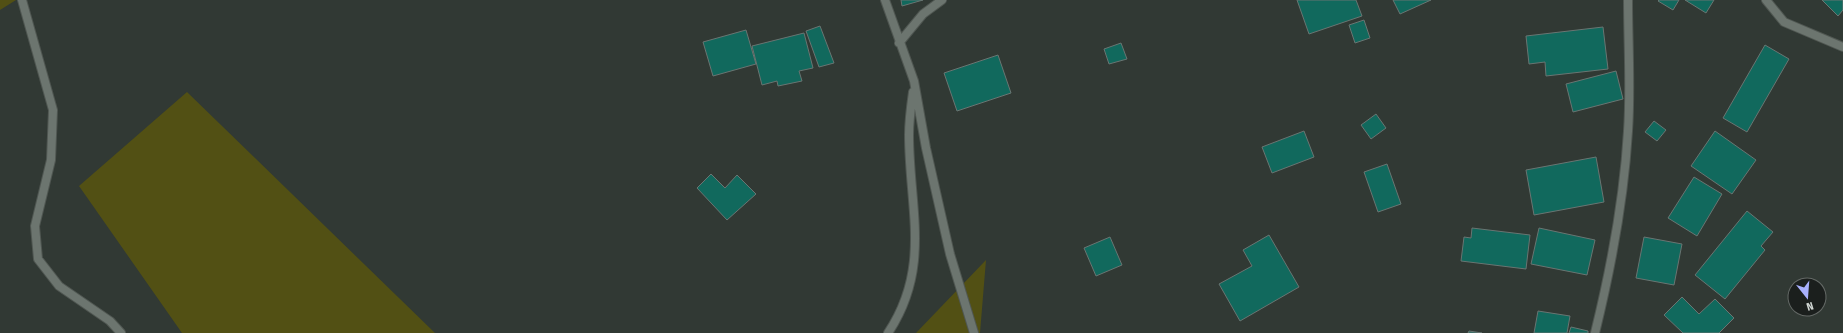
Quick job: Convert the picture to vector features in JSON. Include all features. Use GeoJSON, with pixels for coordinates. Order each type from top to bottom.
{"type":"FeatureCollection","features":[{"type":"Feature","properties":{"kind":"street"},"geometry":{"type":"LineString","coordinates":[[22,0],[53,110],[51,160],[35,226],[38,259],[58,286],[110,321],[121,333]]}},
{"type":"Feature","properties":{"kind":"street"},"geometry":{"type":"LineString","coordinates":[[885,0],[914,82],[926,148],[950,254],[974,333]]}},
{"type":"Feature","properties":{"kind":"street"},"geometry":{"type":"LineString","coordinates":[[899,43],[923,14],[942,0]]}},
{"type":"Feature","properties":{"kind":"street"},"geometry":{"type":"LineString","coordinates":[[1595,333],[1602,305],[1622,195],[1628,131],[1628,0]]}},
{"type":"Feature","properties":{"kind":"street"},"geometry":{"type":"LineString","coordinates":[[1766,0],[1784,22],[1843,47]]}},
{"type":"Feature","properties":{"kind":"street"},"geometry":{"type":"LineString","coordinates":[[888,333],[911,284],[916,242],[909,134],[914,82]]}},
{"type":"Feature","properties":{"kind":"shaded area"},"geometry":{"type":"Polygon","coordinates":[[[0,0],[16,0],[0,10],[0,0]]]}},
{"type":"Feature","properties":{"kind":"shaded area"},"geometry":{"type":"Polygon","coordinates":[[[187,92],[435,333],[182,333],[79,186],[187,92]]]}},
{"type":"Feature","properties":{"kind":"shaded area"},"geometry":{"type":"Polygon","coordinates":[[[986,260],[980,333],[916,333],[986,260]]]}},
{"type":"Feature","properties":{"kind":"building"},"geometry":{"type":"Polygon","coordinates":[[[901,0],[923,0],[902,6],[901,0]]]}},
{"type":"Feature","properties":{"kind":"building"},"geometry":{"type":"Polygon","coordinates":[[[1297,0],[1356,0],[1362,16],[1309,34],[1297,0]]]}},
{"type":"Feature","properties":{"kind":"building"},"geometry":{"type":"Polygon","coordinates":[[[1393,0],[1431,0],[1400,14],[1393,0]]]}},
{"type":"Feature","properties":{"kind":"building"},"geometry":{"type":"Polygon","coordinates":[[[1679,0],[1673,10],[1658,1],[1679,0]]]}},
{"type":"Feature","properties":{"kind":"building"},"geometry":{"type":"Polygon","coordinates":[[[1685,0],[1714,0],[1706,13],[1685,0]]]}},
{"type":"Feature","properties":{"kind":"building"},"geometry":{"type":"Polygon","coordinates":[[[1822,0],[1843,0],[1843,10],[1838,16],[1822,0]]]}},
{"type":"Feature","properties":{"kind":"building"},"geometry":{"type":"Polygon","coordinates":[[[1364,20],[1370,38],[1355,43],[1349,25],[1364,20]]]}},
{"type":"Feature","properties":{"kind":"building"},"geometry":{"type":"Polygon","coordinates":[[[820,26],[834,63],[819,67],[806,31],[820,26]]]}},
{"type":"Feature","properties":{"kind":"building"},"geometry":{"type":"Polygon","coordinates":[[[1603,27],[1608,69],[1546,76],[1545,62],[1529,64],[1526,36],[1603,27]]]}},
{"type":"Feature","properties":{"kind":"building"},"geometry":{"type":"Polygon","coordinates":[[[746,30],[756,64],[713,76],[703,42],[746,30]]]}},
{"type":"Feature","properties":{"kind":"building"},"geometry":{"type":"Polygon","coordinates":[[[804,33],[813,68],[799,71],[802,81],[778,86],[777,81],[762,85],[752,46],[804,33]]]}},
{"type":"Feature","properties":{"kind":"building"},"geometry":{"type":"Polygon","coordinates":[[[1121,43],[1127,59],[1109,64],[1104,49],[1121,43]]]}},
{"type":"Feature","properties":{"kind":"building"},"geometry":{"type":"Polygon","coordinates":[[[1765,45],[1789,59],[1747,132],[1723,118],[1765,45]]]}},
{"type":"Feature","properties":{"kind":"building"},"geometry":{"type":"Polygon","coordinates":[[[998,55],[1011,93],[957,111],[944,73],[998,55]]]}},
{"type":"Feature","properties":{"kind":"building"},"geometry":{"type":"Polygon","coordinates":[[[1616,71],[1623,99],[1573,112],[1566,84],[1616,71]]]}},
{"type":"Feature","properties":{"kind":"building"},"geometry":{"type":"Polygon","coordinates":[[[1376,114],[1386,128],[1371,139],[1361,125],[1376,114]]]}},
{"type":"Feature","properties":{"kind":"building"},"geometry":{"type":"Polygon","coordinates":[[[1654,121],[1666,130],[1657,141],[1645,132],[1654,121]]]}},
{"type":"Feature","properties":{"kind":"building"},"geometry":{"type":"Polygon","coordinates":[[[1304,131],[1314,157],[1272,173],[1262,147],[1304,131]]]}},
{"type":"Feature","properties":{"kind":"building"},"geometry":{"type":"Polygon","coordinates":[[[1715,131],[1756,160],[1732,194],[1691,166],[1715,131]]]}},
{"type":"Feature","properties":{"kind":"building"},"geometry":{"type":"Polygon","coordinates":[[[1596,157],[1604,202],[1534,215],[1526,170],[1596,157]]]}},
{"type":"Feature","properties":{"kind":"building"},"geometry":{"type":"Polygon","coordinates":[[[1387,164],[1401,204],[1378,212],[1364,172],[1387,164]]]}},
{"type":"Feature","properties":{"kind":"building"},"geometry":{"type":"Polygon","coordinates":[[[711,174],[725,188],[737,175],[756,194],[727,220],[697,188],[711,174]]]}},
{"type":"Feature","properties":{"kind":"building"},"geometry":{"type":"Polygon","coordinates":[[[1694,177],[1722,194],[1697,236],[1668,218],[1694,177]]]}},
{"type":"Feature","properties":{"kind":"building"},"geometry":{"type":"Polygon","coordinates":[[[1747,211],[1773,232],[1761,246],[1765,250],[1725,299],[1695,275],[1747,211]]]}},
{"type":"Feature","properties":{"kind":"building"},"geometry":{"type":"Polygon","coordinates":[[[1472,228],[1530,235],[1526,269],[1461,261],[1464,237],[1471,238],[1472,228]]]}},
{"type":"Feature","properties":{"kind":"building"},"geometry":{"type":"Polygon","coordinates":[[[1539,228],[1595,240],[1587,275],[1531,264],[1539,228]]]}},
{"type":"Feature","properties":{"kind":"building"},"geometry":{"type":"Polygon","coordinates":[[[1269,235],[1299,287],[1240,321],[1219,284],[1252,266],[1243,250],[1269,235]]]}},
{"type":"Feature","properties":{"kind":"building"},"geometry":{"type":"Polygon","coordinates":[[[1110,237],[1122,265],[1096,276],[1084,248],[1110,237]]]}},
{"type":"Feature","properties":{"kind":"building"},"geometry":{"type":"Polygon","coordinates":[[[1644,237],[1682,244],[1674,285],[1636,278],[1644,237]]]}},
{"type":"Feature","properties":{"kind":"building"},"geometry":{"type":"Polygon","coordinates":[[[1682,297],[1699,314],[1715,299],[1734,318],[1719,333],[1683,333],[1664,315],[1682,297]]]}},
{"type":"Feature","properties":{"kind":"building"},"geometry":{"type":"Polygon","coordinates":[[[1538,311],[1570,316],[1567,333],[1534,333],[1538,311]]]}},
{"type":"Feature","properties":{"kind":"building"},"geometry":{"type":"Polygon","coordinates":[[[1571,327],[1588,331],[1588,333],[1569,333],[1571,327]]]}},
{"type":"Feature","properties":{"kind":"building"},"geometry":{"type":"Polygon","coordinates":[[[1469,331],[1482,333],[1468,333],[1469,331]]]}}]}
